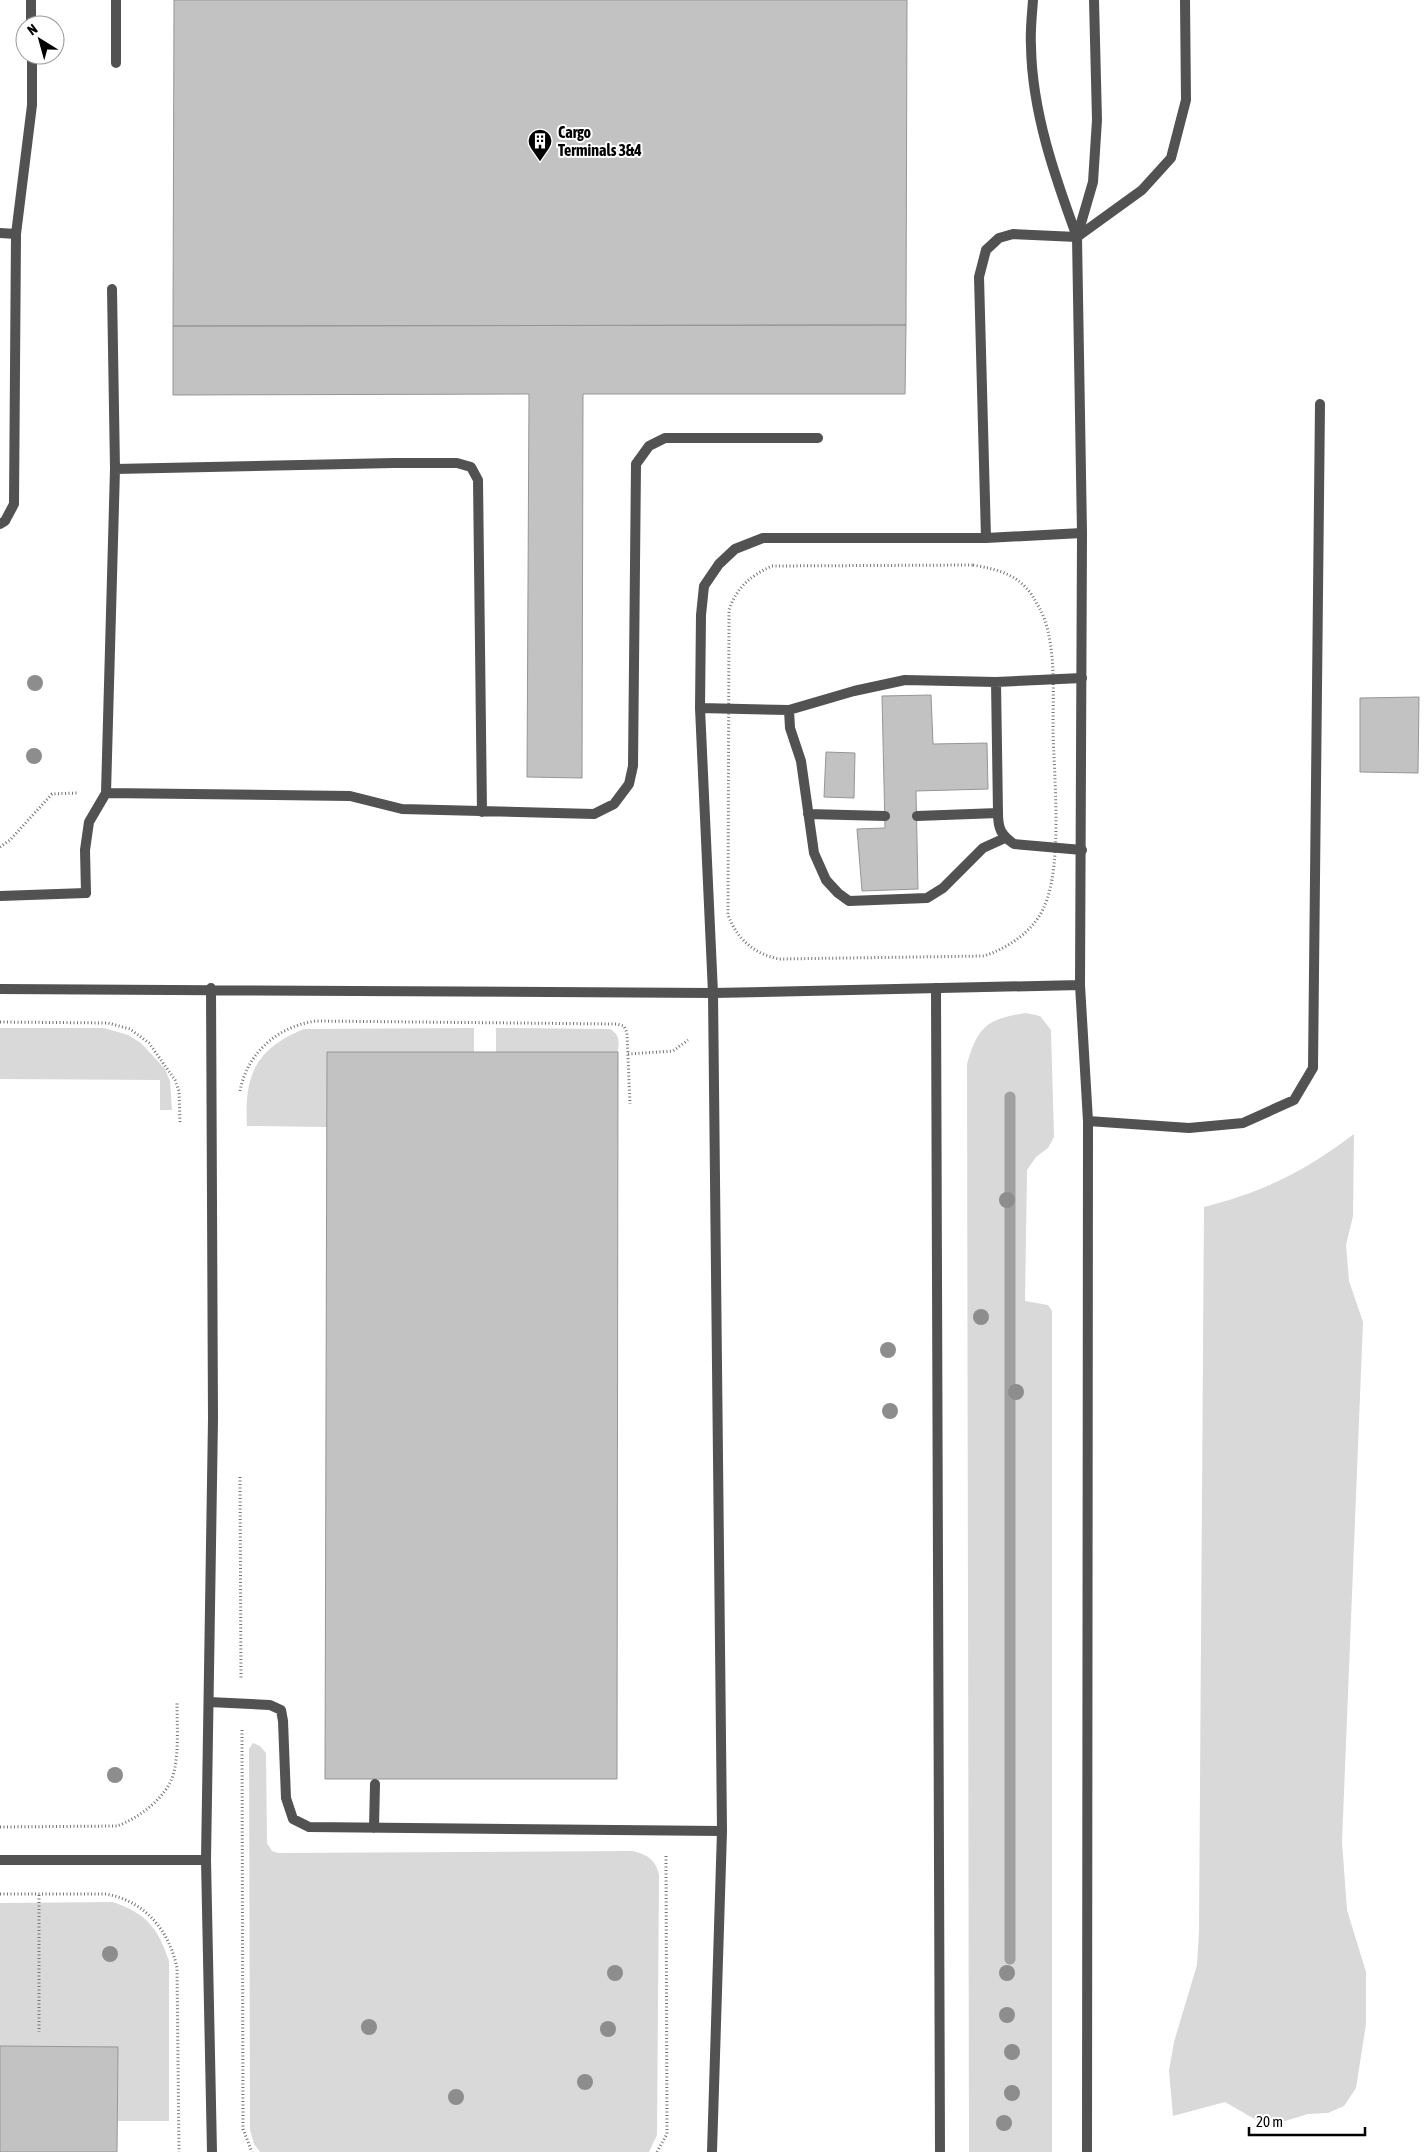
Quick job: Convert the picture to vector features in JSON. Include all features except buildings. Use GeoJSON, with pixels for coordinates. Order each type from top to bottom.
{"type":"FeatureCollection","features":[{"type":"Feature","properties":{"kind":"street"},"geometry":{"type":"LineString","coordinates":[[31,0],[32,15]]}},
{"type":"Feature","properties":{"kind":"street"},"geometry":{"type":"LineString","coordinates":[[116,0],[116,63]]}},
{"type":"Feature","properties":{"kind":"street"},"geometry":{"type":"LineString","coordinates":[[1033,0],[1030,47],[1034,87],[1043,130],[1059,188],[1077,237]]}},
{"type":"Feature","properties":{"kind":"street"},"geometry":{"type":"LineString","coordinates":[[1087,2152],[1088,1121],[1080,985],[1082,533],[1077,237],[1093,182],[1096,120],[1094,0]]}},
{"type":"Feature","properties":{"kind":"street"},"geometry":{"type":"LineString","coordinates":[[986,538],[979,277],[986,250],[999,238],[1013,234],[1077,237],[1142,190],[1171,158],[1186,100],[1185,0]]}},
{"type":"Feature","properties":{"kind":"street"},"geometry":{"type":"LineString","coordinates":[[0,524],[5,521],[14,504],[16,234],[32,105],[32,65]]}},
{"type":"Feature","properties":{"kind":"street"},"geometry":{"type":"LineString","coordinates":[[0,234],[16,234]]}},
{"type":"Feature","properties":{"kind":"street"},"geometry":{"type":"LineString","coordinates":[[0,896],[86,893],[85,850],[89,822],[106,793],[115,469],[112,289]]}},
{"type":"Feature","properties":{"kind":"street"},"geometry":{"type":"LineString","coordinates":[[1088,1121],[1189,1128],[1243,1123],[1294,1100],[1313,1068],[1320,404]]}},
{"type":"Feature","properties":{"kind":"street"},"geometry":{"type":"LineString","coordinates":[[106,793],[350,796],[402,809],[594,814],[614,804],[629,784],[633,766],[636,464],[649,446],[665,438],[818,438]]}},
{"type":"Feature","properties":{"kind":"street"},"geometry":{"type":"LineString","coordinates":[[115,469],[457,462],[472,467],[478,480],[482,812]]}},
{"type":"Feature","properties":{"kind":"street"},"geometry":{"type":"LineString","coordinates":[[712,2152],[722,1830],[713,1039],[700,708],[701,615],[704,586],[718,564],[735,549],[763,538],[986,538],[1082,533]]}},
{"type":"Feature","properties":{"kind":"street"},"geometry":{"type":"LineString","coordinates":[[700,708],[789,710],[905,680],[996,682],[1082,678]]}},
{"type":"Feature","properties":{"kind":"street"},"geometry":{"type":"LineString","coordinates":[[996,682],[998,828],[1005,838],[1014,844],[1082,850]]}},
{"type":"Feature","properties":{"kind":"street"},"geometry":{"type":"LineString","coordinates":[[789,710],[790,728],[801,761],[814,852],[826,880],[838,893],[850,901],[927,898],[943,888],[983,848],[1005,838]]}},
{"type":"Feature","properties":{"kind":"street"},"geometry":{"type":"LineString","coordinates":[[808,814],[885,816]]}},
{"type":"Feature","properties":{"kind":"street"},"geometry":{"type":"LineString","coordinates":[[916,816],[998,814]]}},
{"type":"Feature","properties":{"kind":"street"},"geometry":{"type":"LineString","coordinates":[[0,989],[211,988],[712,993],[1080,985]]}},
{"type":"Feature","properties":{"kind":"street"},"geometry":{"type":"LineString","coordinates":[[211,988],[213,1419],[206,1860],[212,2152]]}},
{"type":"Feature","properties":{"kind":"street"},"geometry":{"type":"LineString","coordinates":[[936,988],[940,2152]]}},
{"type":"Feature","properties":{"kind":"street"},"geometry":{"type":"LineString","coordinates":[[209,1702],[270,1705],[281,1710],[286,1798],[293,1820],[310,1827],[722,1830]]}},
{"type":"Feature","properties":{"kind":"street"},"geometry":{"type":"LineString","coordinates":[[374,1828],[375,1784]]}},
{"type":"Feature","properties":{"kind":"street"},"geometry":{"type":"LineString","coordinates":[[0,1860],[206,1860]]}},
{"type":"Feature","properties":{"kind":"path"},"geometry":{"type":"LineString","coordinates":[[973,565],[1007,572],[1024,585],[1037,602],[1044,617],[1049,636],[1052,679],[1055,848],[1045,906],[1037,920],[1026,931],[1000,951],[984,956],[779,960],[766,957],[740,938],[728,915],[727,708],[729,610],[734,594],[745,582],[757,573],[772,566],[973,565]]}},
{"type":"Feature","properties":{"kind":"path"},"geometry":{"type":"LineString","coordinates":[[0,847],[10,840],[52,794],[106,793]]}},
{"type":"Feature","properties":{"kind":"path"},"geometry":{"type":"LineString","coordinates":[[240,1099],[240,1090],[245,1071],[255,1056],[282,1030],[298,1023],[316,1021],[617,1024],[624,1026],[627,1033],[630,1104]]}},
{"type":"Feature","properties":{"kind":"path"},"geometry":{"type":"LineString","coordinates":[[0,1022],[108,1023],[130,1029],[149,1043],[175,1080],[178,1091],[180,1124]]}},
{"type":"Feature","properties":{"kind":"path"},"geometry":{"type":"LineString","coordinates":[[628,1054],[674,1051],[687,1040],[713,1039]]}},
{"type":"Feature","properties":{"kind":"path"},"geometry":{"type":"LineString","coordinates":[[240,1473],[243,1752],[243,2129],[252,2152]]}},
{"type":"Feature","properties":{"kind":"path"},"geometry":{"type":"LineString","coordinates":[[0,1827],[117,1826],[128,1822],[144,1812],[157,1799],[174,1774],[177,1703]]}},
{"type":"Feature","properties":{"kind":"path"},"geometry":{"type":"LineString","coordinates":[[657,2152],[666,2134],[666,1830]]}},
{"type":"Feature","properties":{"kind":"path"},"geometry":{"type":"LineString","coordinates":[[0,1894],[106,1894],[119,1897],[143,1910],[166,1933],[174,1952],[177,1968],[180,2152]]}},
{"type":"Feature","properties":{"kind":"path"},"geometry":{"type":"LineString","coordinates":[[39,1894],[40,2032]]}},
{"type":"Feature","properties":{"kind":"shaded area"},"geometry":{"type":"Polygon","coordinates":[[[1026,1013],[1040,1016],[1051,1030],[1054,1137],[1048,1148],[1036,1157],[1027,1170],[1025,1301],[1048,1305],[1052,1311],[1052,2152],[969,2152],[967,1064],[975,1041],[986,1026],[1002,1018],[1026,1013]]]}},
{"type":"Feature","properties":{"kind":"shaded area"},"geometry":{"type":"Polygon","coordinates":[[[0,1028],[104,1028],[128,1035],[141,1043],[165,1069],[170,1081],[172,1110],[160,1110],[160,1080],[0,1079],[0,1028]]]}},
{"type":"Feature","properties":{"kind":"shaded area"},"geometry":{"type":"Polygon","coordinates":[[[474,1028],[474,1052],[327,1052],[327,1127],[247,1126],[248,1093],[256,1066],[274,1046],[304,1029],[474,1028]]]}},
{"type":"Feature","properties":{"kind":"shaded area"},"geometry":{"type":"Polygon","coordinates":[[[496,1028],[610,1029],[616,1034],[618,1039],[618,1052],[496,1052],[496,1028]]]}},
{"type":"Feature","properties":{"kind":"shaded area"},"geometry":{"type":"Polygon","coordinates":[[[1354,1134],[1353,1216],[1346,1245],[1349,1281],[1363,1322],[1342,1842],[1347,1910],[1366,1972],[1366,2024],[1356,2088],[1344,2106],[1328,2113],[1308,2114],[1275,2124],[1258,2121],[1225,2102],[1173,2116],[1169,2071],[1174,2042],[1197,1965],[1199,1931],[1204,1207],[1246,1194],[1283,1179],[1318,1159],[1354,1134]]]}},
{"type":"Feature","properties":{"kind":"shaded area"},"geometry":{"type":"Polygon","coordinates":[[[253,1743],[260,1746],[266,1753],[267,1843],[272,1851],[278,1853],[632,1851],[642,1854],[653,1861],[659,1875],[657,2135],[649,2152],[260,2152],[254,2144],[250,2130],[249,1749],[253,1743]]]}},
{"type":"Feature","properties":{"kind":"shaded area"},"geometry":{"type":"Polygon","coordinates":[[[113,1902],[135,1912],[150,1924],[165,1949],[169,1961],[169,2121],[118,2121],[118,2047],[0,2046],[0,1903],[113,1902]]]}},
{"type":"Feature","properties":{"kind":"waterway"},"geometry":{"type":"LineString","coordinates":[[1010,1097],[1010,1959]]}},
{"type":"Feature","properties":{"kind":"place","name":"Cargo Terminals 3&4"},"geometry":{"type":"Point","coordinates":[540,162]}}]}
